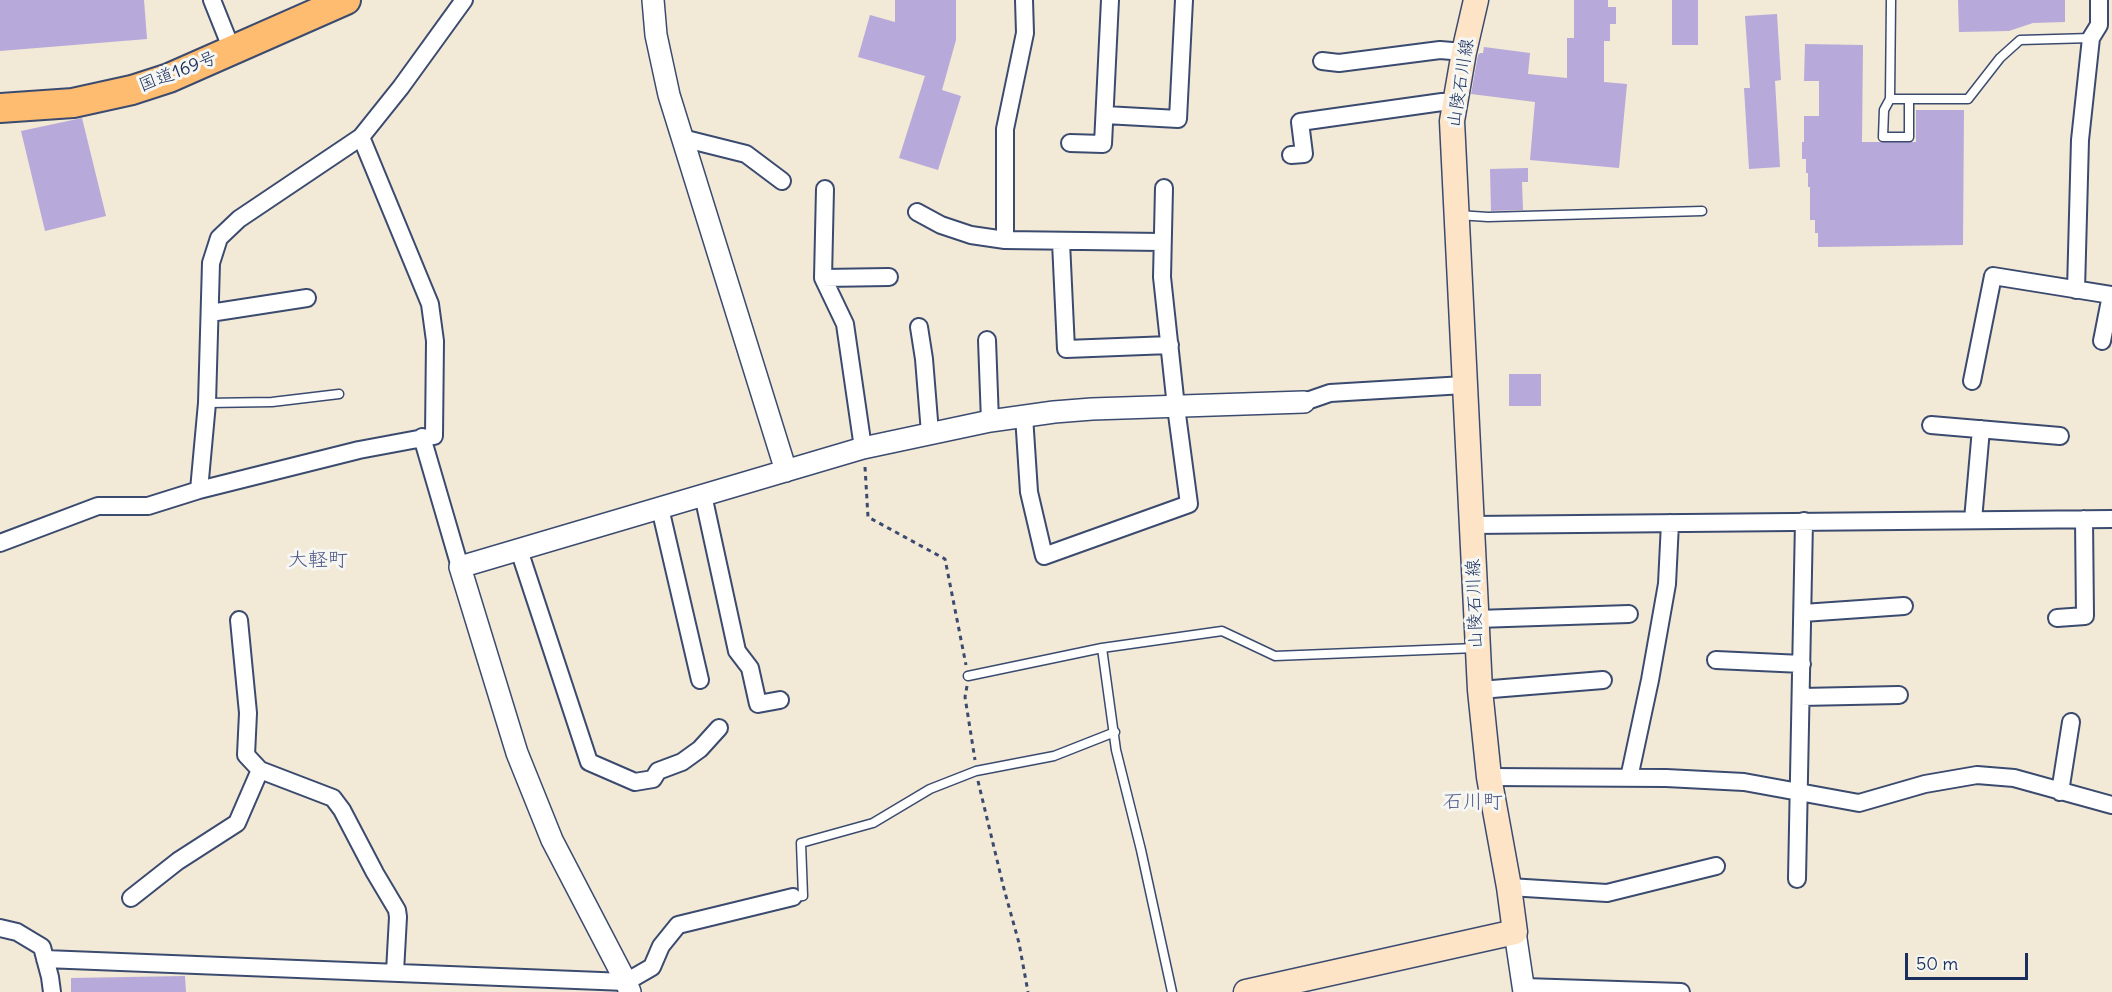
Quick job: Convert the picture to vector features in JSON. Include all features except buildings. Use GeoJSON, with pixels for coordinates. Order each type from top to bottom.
{"type":"FeatureCollection","features":[{"type":"Feature","properties":{"kind":"highway","name":"国道169号"},"geometry":{"type":"LineString","coordinates":[[0,108],[55,105],[98,99],[169,78],[346,0]]}},
{"type":"Feature","properties":{"kind":"main road","name":"山陵石川線"},"geometry":{"type":"LineString","coordinates":[[1476,0],[1452,121],[1480,690],[1489,777],[1515,932]]}},
{"type":"Feature","properties":{"kind":"main road"},"geometry":{"type":"LineString","coordinates":[[1246,992],[1515,932]]}},
{"type":"Feature","properties":{"kind":"street"},"geometry":{"type":"LineString","coordinates":[[212,0],[232,50]]}},
{"type":"Feature","properties":{"kind":"street"},"geometry":{"type":"LineString","coordinates":[[199,490],[207,403],[211,263],[219,238],[238,219],[361,137],[401,87],[464,0]]}},
{"type":"Feature","properties":{"kind":"street"},"geometry":{"type":"LineString","coordinates":[[653,0],[656,35],[662,65],[682,138],[786,471]]}},
{"type":"Feature","properties":{"kind":"street"},"geometry":{"type":"LineString","coordinates":[[1005,240],[1005,129],[1024,33],[1024,0]]}},
{"type":"Feature","properties":{"kind":"street"},"geometry":{"type":"LineString","coordinates":[[1070,143],[1103,144],[1110,0]]}},
{"type":"Feature","properties":{"kind":"street"},"geometry":{"type":"LineString","coordinates":[[1105,115],[1178,119],[1184,0]]}},
{"type":"Feature","properties":{"kind":"street"},"geometry":{"type":"LineString","coordinates":[[2076,290],[2080,140],[2101,28],[2099,0]]}},
{"type":"Feature","properties":{"kind":"street"},"geometry":{"type":"LineString","coordinates":[[1322,61],[1339,63],[1440,50],[1464,52]]}},
{"type":"Feature","properties":{"kind":"street"},"geometry":{"type":"LineString","coordinates":[[1291,156],[1304,154],[1300,122],[1456,102]]}},
{"type":"Feature","properties":{"kind":"street"},"geometry":{"type":"LineString","coordinates":[[0,543],[98,506],[148,506],[199,490],[359,450],[434,435],[435,342],[430,304],[361,137]]}},
{"type":"Feature","properties":{"kind":"street"},"geometry":{"type":"LineString","coordinates":[[682,138],[746,154],[782,181]]}},
{"type":"Feature","properties":{"kind":"street"},"geometry":{"type":"LineString","coordinates":[[1024,416],[1029,492],[1044,556],[1189,504],[1162,277],[1164,188]]}},
{"type":"Feature","properties":{"kind":"street"},"geometry":{"type":"LineString","coordinates":[[825,189],[823,278],[845,324],[863,448]]}},
{"type":"Feature","properties":{"kind":"street"},"geometry":{"type":"LineString","coordinates":[[917,212],[940,225],[988,238],[1061,242],[1162,242]]}},
{"type":"Feature","properties":{"kind":"street"},"geometry":{"type":"LineString","coordinates":[[1061,242],[1066,349],[1170,345]]}},
{"type":"Feature","properties":{"kind":"street"},"geometry":{"type":"LineString","coordinates":[[1972,381],[1993,276],[2111,296],[2102,341]]}},
{"type":"Feature","properties":{"kind":"street"},"geometry":{"type":"LineString","coordinates":[[823,278],[889,277]]}},
{"type":"Feature","properties":{"kind":"street"},"geometry":{"type":"LineString","coordinates":[[210,313],[307,298]]}},
{"type":"Feature","properties":{"kind":"street"},"geometry":{"type":"LineString","coordinates":[[919,327],[930,434]]}},
{"type":"Feature","properties":{"kind":"street"},"geometry":{"type":"LineString","coordinates":[[987,340],[990,421]]}},
{"type":"Feature","properties":{"kind":"street"},"geometry":{"type":"LineString","coordinates":[[460,567],[863,448],[990,421],[1092,409],[1304,402],[1330,393],[1464,385]]}},
{"type":"Feature","properties":{"kind":"street"},"geometry":{"type":"LineString","coordinates":[[1932,425],[2060,435]]}},
{"type":"Feature","properties":{"kind":"street"},"geometry":{"type":"LineString","coordinates":[[1973,520],[1981,429]]}},
{"type":"Feature","properties":{"kind":"street"},"geometry":{"type":"LineString","coordinates":[[422,437],[517,753],[552,840],[628,987]]}},
{"type":"Feature","properties":{"kind":"street"},"geometry":{"type":"LineString","coordinates":[[703,495],[737,651],[750,668],[758,704],[780,700]]}},
{"type":"Feature","properties":{"kind":"street"},"geometry":{"type":"LineString","coordinates":[[660,508],[700,680]]}},
{"type":"Feature","properties":{"kind":"street"},"geometry":{"type":"LineString","coordinates":[[2057,618],[2085,616],[2084,519]]}},
{"type":"Feature","properties":{"kind":"street"},"geometry":{"type":"LineString","coordinates":[[1472,525],[2112,519]]}},
{"type":"Feature","properties":{"kind":"street"},"geometry":{"type":"LineString","coordinates":[[1797,879],[1804,521]]}},
{"type":"Feature","properties":{"kind":"street"},"geometry":{"type":"LineString","coordinates":[[1629,778],[1667,584],[1670,523]]}},
{"type":"Feature","properties":{"kind":"street"},"geometry":{"type":"LineString","coordinates":[[519,550],[589,762],[635,782],[653,778],[658,771],[682,762],[700,749],[719,728]]}},
{"type":"Feature","properties":{"kind":"street"},"geometry":{"type":"LineString","coordinates":[[1803,613],[1904,606]]}},
{"type":"Feature","properties":{"kind":"street"},"geometry":{"type":"LineString","coordinates":[[1476,619],[1629,614]]}},
{"type":"Feature","properties":{"kind":"street"},"geometry":{"type":"LineString","coordinates":[[239,620],[248,713],[246,755],[260,770],[333,798],[342,810],[397,910],[395,972]]}},
{"type":"Feature","properties":{"kind":"street"},"geometry":{"type":"LineString","coordinates":[[1716,660],[1802,664]]}},
{"type":"Feature","properties":{"kind":"street"},"geometry":{"type":"LineString","coordinates":[[1480,690],[1603,680]]}},
{"type":"Feature","properties":{"kind":"street"},"geometry":{"type":"LineString","coordinates":[[1801,697],[1899,695]]}},
{"type":"Feature","properties":{"kind":"street"},"geometry":{"type":"LineString","coordinates":[[2060,792],[2071,722]]}},
{"type":"Feature","properties":{"kind":"street"},"geometry":{"type":"LineString","coordinates":[[131,898],[178,861],[237,823],[260,770]]}},
{"type":"Feature","properties":{"kind":"street"},"geometry":{"type":"LineString","coordinates":[[1489,777],[1666,778],[1744,782],[1859,803],[1925,784],[1977,775],[2014,778],[2112,805]]}},
{"type":"Feature","properties":{"kind":"street"},"geometry":{"type":"LineString","coordinates":[[1509,886],[1607,893],[1716,866]]}},
{"type":"Feature","properties":{"kind":"street"},"geometry":{"type":"LineString","coordinates":[[45,959],[395,972],[628,987],[652,968],[661,946],[678,925],[793,897]]}},
{"type":"Feature","properties":{"kind":"street"},"geometry":{"type":"LineString","coordinates":[[0,928],[17,932],[42,947],[52,992]]}},
{"type":"Feature","properties":{"kind":"street"},"geometry":{"type":"LineString","coordinates":[[1515,932],[1524,990],[1681,992]]}},
{"type":"Feature","properties":{"kind":"lane"},"geometry":{"type":"LineString","coordinates":[[1891,0],[1890,99],[1884,110],[1883,137],[1909,137],[1909,99]]}},
{"type":"Feature","properties":{"kind":"lane"},"geometry":{"type":"LineString","coordinates":[[1890,99],[1968,99],[2000,58],[2020,40],[2101,28]]}},
{"type":"Feature","properties":{"kind":"lane"},"geometry":{"type":"LineString","coordinates":[[1457,215],[1488,217],[1702,211]]}},
{"type":"Feature","properties":{"kind":"lane"},"geometry":{"type":"LineString","coordinates":[[207,403],[272,402],[339,394]]}},
{"type":"Feature","properties":{"kind":"lane"},"geometry":{"type":"LineString","coordinates":[[968,676],[1102,648],[1222,631],[1275,656],[1477,648]]}},
{"type":"Feature","properties":{"kind":"lane"},"geometry":{"type":"LineString","coordinates":[[1102,648],[1116,750],[1141,850],[1172,992]]}},
{"type":"Feature","properties":{"kind":"lane"},"geometry":{"type":"LineString","coordinates":[[793,897],[804,896],[801,843],[873,823],[930,789],[976,771],[1054,756],[1115,732]]}},
{"type":"Feature","properties":{"kind":"path"},"geometry":{"type":"LineString","coordinates":[[863,448],[868,517],[945,559],[968,676],[965,697],[976,771],[1019,943],[1028,992]]}},
{"type":"Feature","properties":{"kind":"district","name":"大軽町"},"geometry":{"type":"Point","coordinates":[318,560]}},
{"type":"Feature","properties":{"kind":"district","name":"石川町"},"geometry":{"type":"Point","coordinates":[1473,802]}}]}
